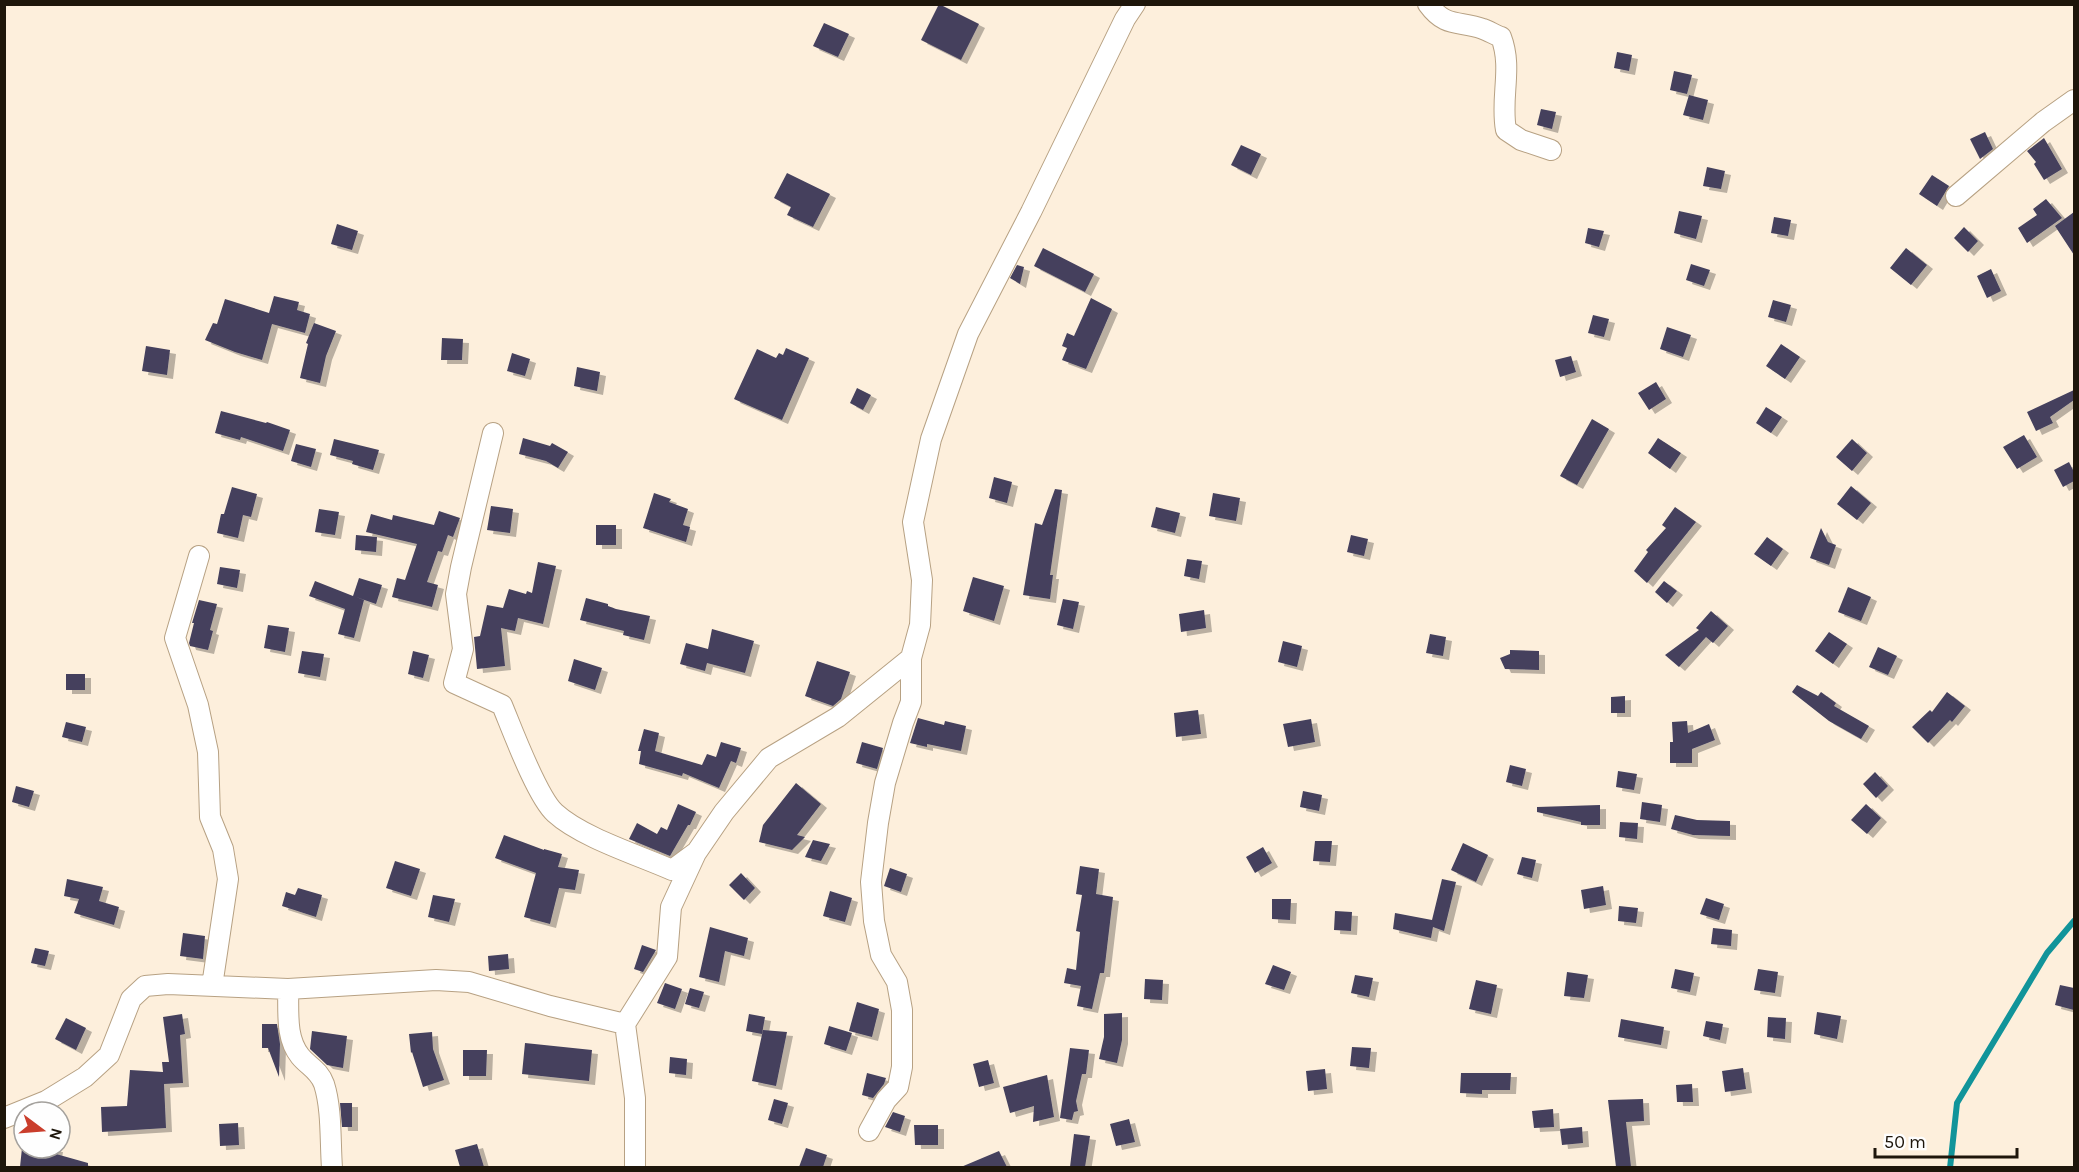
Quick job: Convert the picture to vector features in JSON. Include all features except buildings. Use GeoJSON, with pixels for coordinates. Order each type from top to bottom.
{"type":"FeatureCollection","features":[{"type":"Feature","properties":{"kind":"street"},"geometry":{"type":"LineString","coordinates":[[869,1131],[886,1100],[898,1087],[902,1067],[902,1010],[897,982],[881,955],[874,921],[871,882],[885,783],[911,702],[910,658],[921,625],[922,580],[913,522],[931,439],[968,334],[1032,212],[1125,19],[1135,4]]}},
{"type":"Feature","properties":{"kind":"street"},"geometry":{"type":"LineString","coordinates":[[1428,4],[1443,19],[1458,25],[1482,28],[1500,38],[1506,50],[1508,70],[1503,115],[1506,130],[1521,140],[1551,150]]}},
{"type":"Feature","properties":{"kind":"street"},"geometry":{"type":"LineString","coordinates":[[1956,196],[2074,100]]}},
{"type":"Feature","properties":{"kind":"street"},"geometry":{"type":"LineString","coordinates":[[493,433],[456,594],[463,649],[454,683],[502,705],[539,788],[553,812],[575,828],[672,870],[696,853]]}},
{"type":"Feature","properties":{"kind":"street"},"geometry":{"type":"LineString","coordinates":[[199,556],[175,638],[198,705],[208,752],[210,817],[223,849],[228,879],[212,986]]}},
{"type":"Feature","properties":{"kind":"street"},"geometry":{"type":"LineString","coordinates":[[635,1167],[634,1098],[625,1023],[667,957],[671,907],[696,853],[724,812],[769,758],[838,717],[910,658]]}},
{"type":"Feature","properties":{"kind":"street"},"geometry":{"type":"LineString","coordinates":[[4,1118],[46,1101],[93,1070],[109,1054],[131,999],[145,986],[168,984],[288,989],[436,980],[469,982],[550,1006],[625,1023]]}},
{"type":"Feature","properties":{"kind":"street"},"geometry":{"type":"LineString","coordinates":[[288,989],[290,1039],[300,1056],[316,1070],[324,1084],[329,1115],[332,1167]]}},
{"type":"Feature","properties":{"kind":"waterway"},"geometry":{"type":"LineString","coordinates":[[1950,1168],[1957,1103],[2047,953],[2074,921]]}}]}
